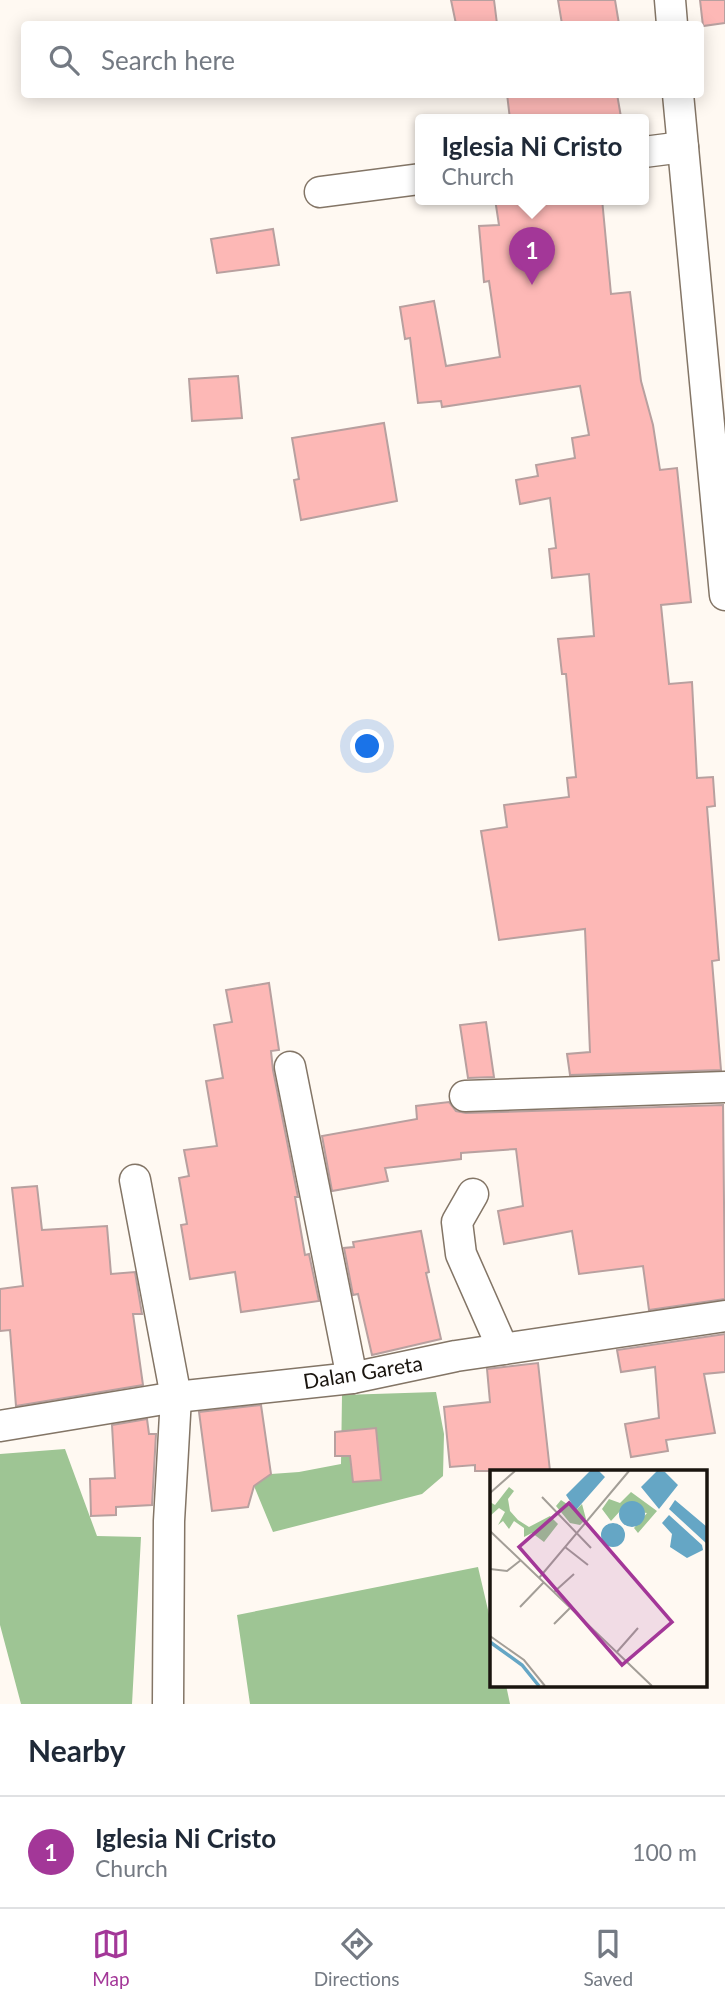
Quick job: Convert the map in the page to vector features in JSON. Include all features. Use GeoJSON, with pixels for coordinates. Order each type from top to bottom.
{"type":"FeatureCollection","features":[{"type":"Feature","properties":{"kind":"street"},"geometry":{"type":"LineString","coordinates":[[670,0],[672,21]]}},
{"type":"Feature","properties":{"kind":"street"},"geometry":{"type":"LineString","coordinates":[[678,98],[725,595]]}},
{"type":"Feature","properties":{"kind":"street"},"geometry":{"type":"LineString","coordinates":[[649,151],[683,147]]}},
{"type":"Feature","properties":{"kind":"street"},"geometry":{"type":"LineString","coordinates":[[320,192],[415,180]]}},
{"type":"Feature","properties":{"kind":"street"},"geometry":{"type":"LineString","coordinates":[[290,1067],[352,1378]]}},
{"type":"Feature","properties":{"kind":"street"},"geometry":{"type":"LineString","coordinates":[[465,1097],[725,1087]]}},
{"type":"Feature","properties":{"kind":"street"},"geometry":{"type":"LineString","coordinates":[[135,1180],[176,1397],[169,1534],[168,1704]]}},
{"type":"Feature","properties":{"kind":"street"},"geometry":{"type":"LineString","coordinates":[[473,1194],[457,1222],[461,1254],[503,1349]]}},
{"type":"Feature","properties":{"kind":"street","name":"Dalan Gareta"},"geometry":{"type":"LineString","coordinates":[[0,1426],[176,1397],[352,1378],[503,1349],[725,1317]]}},
{"type":"Feature","properties":{"kind":"green space"},"geometry":{"type":"Polygon","coordinates":[[[436,1392],[444,1434],[443,1476],[422,1494],[273,1532],[254,1486],[271,1474],[341,1464],[342,1395],[436,1392]]]}},
{"type":"Feature","properties":{"kind":"green space"},"geometry":{"type":"Polygon","coordinates":[[[65,1449],[97,1536],[141,1537],[132,1704],[21,1704],[0,1625],[0,1454],[65,1449]]]}},
{"type":"Feature","properties":{"kind":"green space"},"geometry":{"type":"Polygon","coordinates":[[[478,1567],[490,1618],[490,1686],[506,1686],[510,1704],[250,1704],[237,1615],[478,1567]]]}},
{"type":"Feature","properties":{"kind":"building"},"geometry":{"type":"Polygon","coordinates":[[[451,0],[494,0],[497,21],[455,21],[451,0]]]}},
{"type":"Feature","properties":{"kind":"building"},"geometry":{"type":"Polygon","coordinates":[[[558,0],[615,0],[618,21],[562,21],[558,0]]]}},
{"type":"Feature","properties":{"kind":"building"},"geometry":{"type":"Polygon","coordinates":[[[700,0],[725,0],[725,23],[704,26],[700,0]]]}},
{"type":"Feature","properties":{"kind":"building"},"geometry":{"type":"Polygon","coordinates":[[[507,98],[618,98],[620,114],[509,114],[507,98]]]}},
{"type":"Feature","properties":{"kind":"building"},"geometry":{"type":"Polygon","coordinates":[[[496,205],[603,205],[611,294],[630,292],[641,381],[653,425],[660,470],[677,468],[691,602],[661,605],[669,684],[692,682],[697,778],[713,777],[715,806],[707,807],[719,960],[712,961],[721,1070],[570,1075],[567,1054],[590,1052],[585,929],[499,940],[481,831],[507,827],[504,805],[569,797],[567,778],[576,777],[566,674],[562,674],[558,639],[594,636],[589,574],[552,578],[549,549],[556,548],[550,498],[520,504],[516,480],[538,476],[536,465],[575,458],[572,438],[589,435],[580,386],[442,407],[441,401],[418,403],[410,338],[405,339],[400,307],[434,301],[446,366],[500,357],[489,281],[484,282],[479,226],[499,225],[496,205]]]}},
{"type":"Feature","properties":{"kind":"building"},"geometry":{"type":"Polygon","coordinates":[[[273,229],[279,265],[217,273],[211,239],[273,229]]]}},
{"type":"Feature","properties":{"kind":"building"},"geometry":{"type":"Polygon","coordinates":[[[238,376],[242,418],[192,421],[189,379],[238,376]]]}},
{"type":"Feature","properties":{"kind":"building"},"geometry":{"type":"Polygon","coordinates":[[[384,423],[397,501],[301,520],[294,480],[299,479],[292,438],[384,423]]]}},
{"type":"Feature","properties":{"kind":"building"},"geometry":{"type":"Polygon","coordinates":[[[269,983],[279,1050],[271,1051],[273,1070],[298,1197],[295,1197],[305,1255],[309,1254],[319,1301],[241,1312],[235,1272],[190,1279],[181,1225],[187,1224],[179,1178],[189,1176],[184,1150],[217,1146],[206,1081],[223,1078],[214,1025],[232,1022],[226,990],[269,983]]]}},
{"type":"Feature","properties":{"kind":"building"},"geometry":{"type":"Polygon","coordinates":[[[486,1022],[494,1077],[468,1078],[460,1025],[486,1022]]]}},
{"type":"Feature","properties":{"kind":"building"},"geometry":{"type":"Polygon","coordinates":[[[449,1102],[456,1111],[466,1113],[723,1105],[725,1299],[649,1310],[643,1266],[579,1274],[572,1231],[504,1244],[498,1211],[523,1206],[516,1149],[461,1153],[461,1159],[385,1168],[388,1181],[332,1191],[322,1136],[417,1119],[416,1106],[449,1102]]]}},
{"type":"Feature","properties":{"kind":"building"},"geometry":{"type":"Polygon","coordinates":[[[37,1186],[42,1230],[107,1226],[111,1274],[135,1272],[142,1314],[133,1314],[143,1385],[16,1406],[10,1330],[0,1331],[0,1289],[23,1286],[12,1188],[37,1186]]]}},
{"type":"Feature","properties":{"kind":"building"},"geometry":{"type":"Polygon","coordinates":[[[421,1231],[429,1272],[426,1273],[441,1339],[372,1355],[358,1294],[353,1295],[344,1248],[354,1247],[353,1242],[421,1231]]]}},
{"type":"Feature","properties":{"kind":"building"},"geometry":{"type":"Polygon","coordinates":[[[725,1334],[725,1372],[704,1374],[715,1433],[666,1440],[668,1451],[631,1457],[625,1424],[659,1418],[655,1367],[621,1372],[617,1350],[725,1334]]]}},
{"type":"Feature","properties":{"kind":"building"},"geometry":{"type":"Polygon","coordinates":[[[538,1363],[550,1470],[475,1471],[475,1465],[450,1467],[444,1407],[490,1402],[487,1369],[538,1363]]]}},
{"type":"Feature","properties":{"kind":"building"},"geometry":{"type":"Polygon","coordinates":[[[261,1405],[271,1474],[254,1486],[248,1507],[212,1511],[199,1412],[261,1405]]]}},
{"type":"Feature","properties":{"kind":"building"},"geometry":{"type":"Polygon","coordinates":[[[147,1419],[149,1434],[156,1434],[152,1505],[116,1507],[116,1515],[91,1516],[90,1479],[115,1478],[112,1425],[147,1419]]]}},
{"type":"Feature","properties":{"kind":"building"},"geometry":{"type":"Polygon","coordinates":[[[376,1428],[381,1480],[353,1482],[350,1456],[335,1456],[335,1432],[376,1428]]]}},
{"type":"Feature","properties":{"kind":"place","name":"Iglesia Ni Cristo"},"geometry":{"type":"Point","coordinates":[532,285]}}]}
